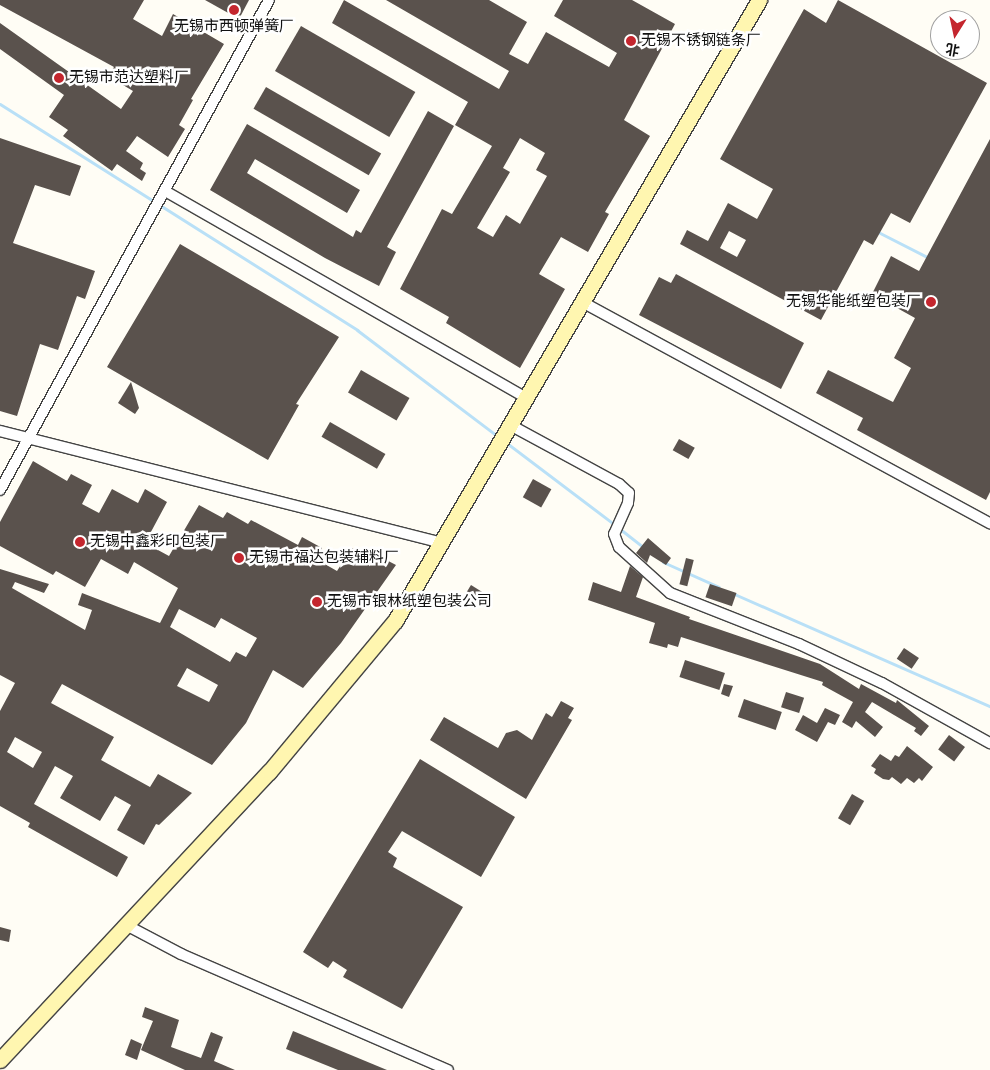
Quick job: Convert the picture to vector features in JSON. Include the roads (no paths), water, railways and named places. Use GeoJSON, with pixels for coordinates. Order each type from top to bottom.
{"type":"FeatureCollection","features":[{"type":"Feature","properties":{"kind":"street"},"geometry":{"type":"LineString","coordinates":[[0,490],[164,195],[269,0]]}},
{"type":"Feature","properties":{"kind":"street"},"geometry":{"type":"LineString","coordinates":[[0,1060],[269,772],[395,621],[507,436],[759,0]]}},
{"type":"Feature","properties":{"kind":"street"},"geometry":{"type":"LineString","coordinates":[[164,195],[528,399]]}},
{"type":"Feature","properties":{"kind":"street"},"geometry":{"type":"LineString","coordinates":[[584,303],[990,523]]}},
{"type":"Feature","properties":{"kind":"street"},"geometry":{"type":"LineString","coordinates":[[0,431],[442,543]]}},
{"type":"Feature","properties":{"kind":"street"},"geometry":{"type":"LineString","coordinates":[[507,436],[619,484],[629,493],[628,503],[614,534],[619,547],[670,593],[799,644],[882,684],[990,743]]}},
{"type":"Feature","properties":{"kind":"street"},"geometry":{"type":"LineString","coordinates":[[126,925],[181,954],[448,1070]]}},
{"type":"Feature","properties":{"kind":"waterway"},"geometry":{"type":"LineString","coordinates":[[0,104],[357,330],[497,436]]}},
{"type":"Feature","properties":{"kind":"waterway"},"geometry":{"type":"LineString","coordinates":[[878,232],[929,258]]}},
{"type":"Feature","properties":{"kind":"waterway"},"geometry":{"type":"LineString","coordinates":[[504,441],[615,525]]}},
{"type":"Feature","properties":{"kind":"waterway"},"geometry":{"type":"LineString","coordinates":[[620,529],[644,548]]}},
{"type":"Feature","properties":{"kind":"waterway"},"geometry":{"type":"LineString","coordinates":[[663,562],[719,587]]}},
{"type":"Feature","properties":{"kind":"waterway"},"geometry":{"type":"LineString","coordinates":[[732,593],[990,706]]}},
{"type":"Feature","properties":{"kind":"place","name":"无锡市西顿弹簧厂"},"geometry":{"type":"Point","coordinates":[234,10]}},
{"type":"Feature","properties":{"kind":"place","name":"无锡不锈钢链条厂"},"geometry":{"type":"Point","coordinates":[631,41]}},
{"type":"Feature","properties":{"kind":"place","name":"无锡市范达塑料厂"},"geometry":{"type":"Point","coordinates":[59,78]}},
{"type":"Feature","properties":{"kind":"place","name":"无锡华能纸塑包装厂"},"geometry":{"type":"Point","coordinates":[931,302]}},
{"type":"Feature","properties":{"kind":"place","name":"无锡中鑫彩印包装厂"},"geometry":{"type":"Point","coordinates":[80,542]}},
{"type":"Feature","properties":{"kind":"place","name":"无锡市福达包装辅料厂"},"geometry":{"type":"Point","coordinates":[239,558]}},
{"type":"Feature","properties":{"kind":"place","name":"无锡市银林纸塑包装公司"},"geometry":{"type":"Point","coordinates":[317,602]}}]}
